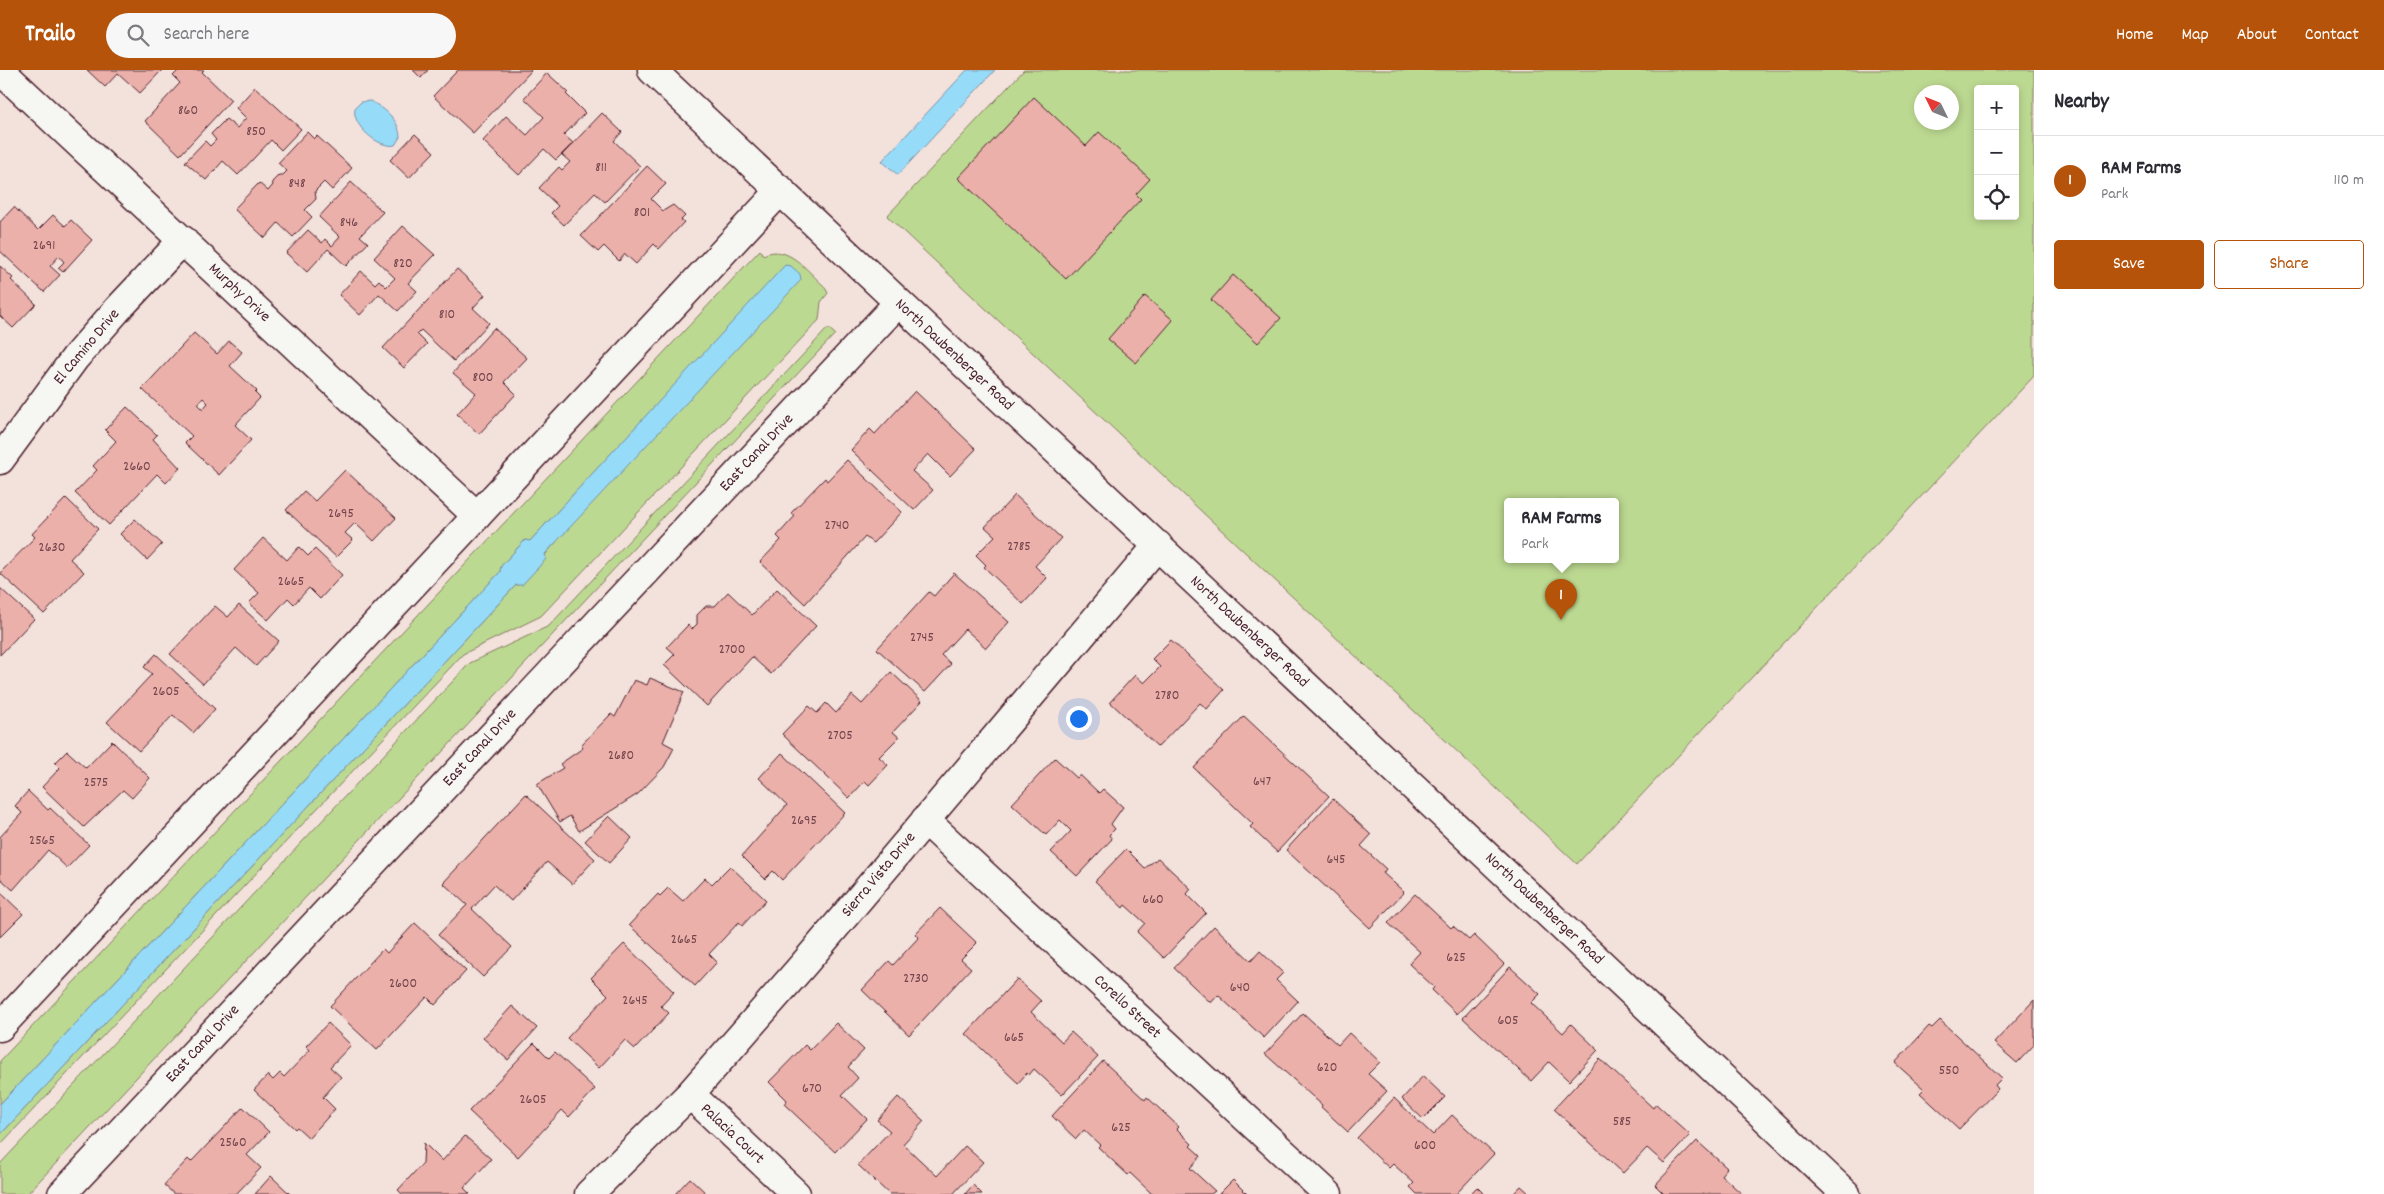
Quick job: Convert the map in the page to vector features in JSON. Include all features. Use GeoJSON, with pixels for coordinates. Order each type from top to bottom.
{"type":"FeatureCollection","features":[{"type":"Feature","properties":{"kind":"street","name":"Murphy Drive"},"geometry":{"type":"LineString","coordinates":[[0,70],[477,516]]}},
{"type":"Feature","properties":{"kind":"street","name":"North Daubenberger Road"},"geometry":{"type":"LineString","coordinates":[[652,70],[1846,1194]]}},
{"type":"Feature","properties":{"kind":"street"},"geometry":{"type":"LineString","coordinates":[[0,1027],[780,190]]}},
{"type":"Feature","properties":{"kind":"street","name":"El Camino Drive"},"geometry":{"type":"LineString","coordinates":[[0,460],[76,358],[117,310],[183,240]]}},
{"type":"Feature","properties":{"kind":"street","name":"East Canal Drive"},"geometry":{"type":"LineString","coordinates":[[62,1194],[898,303]]}},
{"type":"Feature","properties":{"kind":"street","name":"Sierra Vista Drive"},"geometry":{"type":"LineString","coordinates":[[589,1194],[690,1094],[804,964],[1158,545]]}},
{"type":"Feature","properties":{"kind":"street","name":"Corello Street"},"geometry":{"type":"LineString","coordinates":[[925,820],[1328,1194]]}},
{"type":"Feature","properties":{"kind":"street","name":"Palacia Court"},"geometry":{"type":"LineString","coordinates":[[690,1094],[796,1194]]}},
{"type":"Feature","properties":{"kind":"green space"},"geometry":{"type":"Polygon","coordinates":[[[1024,70],[2034,70],[2034,376],[1577,864],[887,216],[1024,70]]]}},
{"type":"Feature","properties":{"kind":"green space"},"geometry":{"type":"Polygon","coordinates":[[[760,250],[763,255],[772,252],[789,256],[804,266],[824,286],[828,293],[821,302],[819,320],[541,616],[463,654],[0,1145],[0,1135],[516,585],[522,584],[546,559],[545,555],[791,266],[785,266],[530,541],[525,540],[501,566],[500,572],[0,1104],[0,1061],[760,250]]]}},
{"type":"Feature","properties":{"kind":"green space"},"geometry":{"type":"Polygon","coordinates":[[[828,328],[835,334],[27,1194],[0,1194],[0,1164],[470,663],[549,626],[828,328]]]}},
{"type":"Feature","properties":{"kind":"water"},"geometry":{"type":"Polygon","coordinates":[[[967,70],[995,70],[898,175],[882,161],[967,70]]]}},
{"type":"Feature","properties":{"kind":"water"},"geometry":{"type":"Polygon","coordinates":[[[370,101],[390,115],[397,125],[400,137],[395,145],[374,140],[357,122],[355,108],[361,102],[370,101]]]}},
{"type":"Feature","properties":{"kind":"water"},"geometry":{"type":"Polygon","coordinates":[[[785,265],[791,266],[800,274],[801,280],[545,554],[546,559],[522,585],[516,585],[0,1135],[0,1104],[500,572],[501,566],[525,540],[530,541],[785,265]]]}},
{"type":"Feature","properties":{"kind":"building"},"geometry":{"type":"Polygon","coordinates":[[[87,70],[162,70],[140,93],[118,73],[105,87],[87,70]]]}},
{"type":"Feature","properties":{"kind":"building"},"geometry":{"type":"Polygon","coordinates":[[[179,70],[204,70],[202,72],[231,100],[180,155],[145,121],[180,83],[173,76],[179,70]]]}},
{"type":"Feature","properties":{"kind":"building"},"geometry":{"type":"Polygon","coordinates":[[[413,70],[428,70],[421,78],[413,70]]]}},
{"type":"Feature","properties":{"kind":"building"},"geometry":{"type":"Polygon","coordinates":[[[458,70],[531,71],[473,133],[433,96],[458,70]]]}},
{"type":"Feature","properties":{"kind":"building"},"geometry":{"type":"Polygon","coordinates":[[[547,73],[568,92],[566,94],[585,113],[564,135],[573,143],[556,160],[544,149],[519,175],[483,141],[506,116],[527,135],[544,117],[524,98],[547,73]]]}},
{"type":"Feature","properties":{"kind":"building"},"geometry":{"type":"Polygon","coordinates":[[[255,87],[301,129],[281,150],[271,140],[238,175],[223,161],[206,180],[185,162],[205,141],[210,146],[216,140],[211,134],[226,119],[237,128],[246,118],[236,108],[255,87]]]}},
{"type":"Feature","properties":{"kind":"building"},"geometry":{"type":"Polygon","coordinates":[[[1034,97],[1086,146],[1099,132],[1150,179],[1136,194],[1141,199],[1066,279],[958,178],[1034,97]]]}},
{"type":"Feature","properties":{"kind":"building"},"geometry":{"type":"Polygon","coordinates":[[[602,113],[622,132],[614,141],[640,166],[605,202],[595,193],[564,225],[551,213],[558,206],[539,188],[559,167],[562,170],[570,162],[562,155],[602,113]]]}},
{"type":"Feature","properties":{"kind":"building"},"geometry":{"type":"Polygon","coordinates":[[[307,132],[314,139],[317,136],[352,168],[332,190],[324,182],[315,191],[316,199],[305,210],[312,217],[293,237],[278,223],[265,238],[234,209],[259,183],[268,191],[273,185],[272,182],[279,175],[283,175],[287,171],[278,163],[307,132]]]}},
{"type":"Feature","properties":{"kind":"building"},"geometry":{"type":"Polygon","coordinates":[[[415,134],[434,152],[409,178],[390,160],[415,134]]]}},
{"type":"Feature","properties":{"kind":"building"},"geometry":{"type":"Polygon","coordinates":[[[647,166],[666,184],[651,199],[663,211],[673,205],[685,216],[681,220],[684,222],[659,249],[654,244],[636,264],[625,254],[619,261],[604,246],[598,252],[581,236],[647,166]]]}},
{"type":"Feature","properties":{"kind":"building"},"geometry":{"type":"Polygon","coordinates":[[[351,182],[383,212],[360,236],[368,243],[346,266],[328,249],[307,272],[286,253],[308,230],[322,243],[325,239],[332,246],[340,237],[319,217],[351,182]]]}},
{"type":"Feature","properties":{"kind":"building"},"geometry":{"type":"Polygon","coordinates":[[[14,207],[38,230],[53,215],[65,226],[71,220],[92,240],[63,272],[58,268],[64,262],[59,256],[50,266],[60,275],[44,292],[0,251],[0,222],[14,207]]]}},
{"type":"Feature","properties":{"kind":"building"},"geometry":{"type":"Polygon","coordinates":[[[403,226],[435,255],[408,283],[417,291],[398,311],[379,294],[360,315],[339,295],[361,271],[375,284],[379,280],[386,287],[395,278],[374,258],[403,226]]]}},
{"type":"Feature","properties":{"kind":"building"},"geometry":{"type":"Polygon","coordinates":[[[0,266],[13,278],[11,280],[36,304],[13,328],[0,316],[0,266]]]}},
{"type":"Feature","properties":{"kind":"building"},"geometry":{"type":"Polygon","coordinates":[[[457,269],[485,295],[473,308],[489,323],[454,361],[421,330],[417,334],[427,344],[404,368],[383,348],[457,269]]]}},
{"type":"Feature","properties":{"kind":"building"},"geometry":{"type":"Polygon","coordinates":[[[1233,275],[1281,318],[1258,343],[1211,300],[1233,275]]]}},
{"type":"Feature","properties":{"kind":"building"},"geometry":{"type":"Polygon","coordinates":[[[1145,296],[1173,320],[1136,363],[1108,339],[1145,296]]]}},
{"type":"Feature","properties":{"kind":"building"},"geometry":{"type":"Polygon","coordinates":[[[494,328],[527,358],[504,382],[516,394],[479,434],[457,414],[476,393],[453,373],[494,328]]]}},
{"type":"Feature","properties":{"kind":"building"},"geometry":{"type":"Polygon","coordinates":[[[194,333],[217,354],[229,341],[242,352],[230,366],[257,391],[255,393],[260,398],[235,425],[251,440],[219,475],[185,443],[192,436],[142,389],[194,333]],[[203,398],[198,404],[203,409],[208,403],[203,398]]]}},
{"type":"Feature","properties":{"kind":"building"},"geometry":{"type":"Polygon","coordinates":[[[915,391],[976,449],[950,476],[928,454],[912,471],[933,490],[914,510],[851,450],[870,429],[875,434],[915,391]]]}},
{"type":"Feature","properties":{"kind":"building"},"geometry":{"type":"Polygon","coordinates":[[[127,407],[157,435],[153,439],[180,468],[166,483],[157,474],[109,525],[75,493],[97,470],[93,466],[116,441],[105,430],[127,407]]]}},
{"type":"Feature","properties":{"kind":"building"},"geometry":{"type":"Polygon","coordinates":[[[847,460],[902,512],[873,543],[865,537],[805,604],[760,562],[781,540],[777,536],[795,516],[791,513],[825,478],[827,481],[847,460]]]}},
{"type":"Feature","properties":{"kind":"building"},"geometry":{"type":"Polygon","coordinates":[[[345,470],[396,518],[374,541],[355,523],[345,533],[353,540],[336,557],[286,510],[304,491],[315,501],[345,470]]]}},
{"type":"Feature","properties":{"kind":"building"},"geometry":{"type":"Polygon","coordinates":[[[1015,495],[1061,538],[1035,566],[1047,578],[1023,604],[984,567],[986,565],[976,555],[995,536],[985,527],[1015,495]]]}},
{"type":"Feature","properties":{"kind":"building"},"geometry":{"type":"Polygon","coordinates":[[[66,498],[98,529],[70,559],[84,572],[44,614],[0,573],[35,537],[32,534],[66,498]]]}},
{"type":"Feature","properties":{"kind":"building"},"geometry":{"type":"Polygon","coordinates":[[[135,519],[162,544],[147,560],[120,534],[135,519]]]}},
{"type":"Feature","properties":{"kind":"building"},"geometry":{"type":"Polygon","coordinates":[[[263,538],[287,560],[299,547],[308,556],[315,549],[342,575],[320,599],[309,588],[294,604],[288,598],[268,620],[249,603],[259,593],[234,570],[263,538]]]}},
{"type":"Feature","properties":{"kind":"building"},"geometry":{"type":"Polygon","coordinates":[[[954,573],[1009,622],[986,648],[965,629],[941,655],[951,664],[925,692],[877,649],[929,592],[934,596],[954,573]]]}},
{"type":"Feature","properties":{"kind":"building"},"geometry":{"type":"Polygon","coordinates":[[[0,588],[34,619],[0,655],[0,588]]]}},
{"type":"Feature","properties":{"kind":"building"},"geometry":{"type":"Polygon","coordinates":[[[777,589],[816,626],[771,674],[752,657],[707,706],[664,665],[675,654],[667,647],[688,625],[692,629],[697,624],[697,615],[706,606],[715,606],[728,592],[752,615],[777,589]]]}},
{"type":"Feature","properties":{"kind":"building"},"geometry":{"type":"Polygon","coordinates":[[[239,605],[279,641],[256,666],[236,648],[203,684],[170,654],[215,606],[228,617],[239,605]]]}},
{"type":"Feature","properties":{"kind":"building"},"geometry":{"type":"Polygon","coordinates":[[[1171,640],[1224,690],[1207,709],[1200,703],[1158,747],[1110,702],[1135,675],[1144,683],[1160,667],[1152,659],[1171,640]]]}},
{"type":"Feature","properties":{"kind":"building"},"geometry":{"type":"Polygon","coordinates":[[[156,654],[215,709],[193,733],[173,715],[139,751],[107,722],[152,674],[144,667],[156,654]]]}},
{"type":"Feature","properties":{"kind":"building"},"geometry":{"type":"Polygon","coordinates":[[[891,672],[922,701],[893,732],[899,737],[879,757],[888,765],[869,785],[865,781],[849,798],[782,734],[809,706],[817,713],[826,703],[836,713],[852,695],[862,704],[891,672]]]}},
{"type":"Feature","properties":{"kind":"building"},"geometry":{"type":"Polygon","coordinates":[[[650,678],[684,692],[663,742],[674,748],[664,767],[638,794],[579,831],[570,816],[560,822],[537,784],[563,768],[560,764],[583,748],[581,745],[611,714],[615,717],[634,680],[647,685],[650,678]]]}},
{"type":"Feature","properties":{"kind":"building"},"geometry":{"type":"Polygon","coordinates":[[[1244,716],[1329,796],[1277,852],[1250,827],[1253,824],[1194,768],[1244,716]]]}},
{"type":"Feature","properties":{"kind":"building"},"geometry":{"type":"Polygon","coordinates":[[[112,741],[150,778],[132,798],[123,790],[84,827],[42,787],[60,768],[55,763],[67,751],[86,768],[112,741]]]}},
{"type":"Feature","properties":{"kind":"building"},"geometry":{"type":"Polygon","coordinates":[[[782,753],[845,813],[782,880],[773,871],[765,879],[742,856],[787,805],[759,778],[782,753]]]}},
{"type":"Feature","properties":{"kind":"building"},"geometry":{"type":"Polygon","coordinates":[[[1055,758],[1077,778],[1080,775],[1099,793],[1103,789],[1123,807],[1111,824],[1115,829],[1109,835],[1112,839],[1077,876],[1051,852],[1071,831],[1060,820],[1046,835],[1012,804],[1055,758]]]}},
{"type":"Feature","properties":{"kind":"building"},"geometry":{"type":"Polygon","coordinates":[[[28,791],[48,810],[50,808],[89,845],[67,868],[48,850],[13,890],[0,878],[0,837],[22,813],[15,806],[28,791]]]}},
{"type":"Feature","properties":{"kind":"building"},"geometry":{"type":"Polygon","coordinates":[[[526,794],[595,859],[572,884],[547,862],[511,901],[494,885],[472,909],[512,947],[483,977],[438,935],[467,905],[443,883],[526,794]]]}},
{"type":"Feature","properties":{"kind":"building"},"geometry":{"type":"Polygon","coordinates":[[[1333,799],[1371,835],[1361,846],[1386,869],[1383,873],[1404,892],[1370,928],[1286,850],[1333,799]]]}},
{"type":"Feature","properties":{"kind":"building"},"geometry":{"type":"Polygon","coordinates":[[[609,816],[632,838],[609,863],[585,841],[609,816]]]}},
{"type":"Feature","properties":{"kind":"building"},"geometry":{"type":"Polygon","coordinates":[[[1126,849],[1145,868],[1158,858],[1191,889],[1187,894],[1206,913],[1164,958],[1137,932],[1145,923],[1125,905],[1123,908],[1095,881],[1126,849]]]}},
{"type":"Feature","properties":{"kind":"building"},"geometry":{"type":"Polygon","coordinates":[[[730,866],[766,900],[742,926],[739,922],[709,954],[717,962],[695,986],[629,925],[658,894],[660,896],[668,888],[683,901],[705,878],[712,884],[730,866]]]}},
{"type":"Feature","properties":{"kind":"building"},"geometry":{"type":"Polygon","coordinates":[[[0,892],[23,914],[0,937],[0,892]]]}},
{"type":"Feature","properties":{"kind":"building"},"geometry":{"type":"Polygon","coordinates":[[[1415,894],[1451,928],[1453,926],[1469,940],[1474,935],[1504,964],[1457,1014],[1432,990],[1434,987],[1409,964],[1420,952],[1388,923],[1415,894]]]}},
{"type":"Feature","properties":{"kind":"building"},"geometry":{"type":"Polygon","coordinates":[[[940,908],[977,943],[961,959],[971,968],[909,1035],[862,990],[889,961],[893,965],[919,937],[915,934],[940,908]]]}},
{"type":"Feature","properties":{"kind":"building"},"geometry":{"type":"Polygon","coordinates":[[[415,923],[466,971],[435,1005],[427,997],[377,1050],[330,1006],[383,949],[387,953],[415,923]]]}},
{"type":"Feature","properties":{"kind":"building"},"geometry":{"type":"Polygon","coordinates":[[[1214,926],[1251,961],[1260,951],[1283,973],[1276,980],[1298,1001],[1264,1038],[1218,995],[1211,1003],[1174,968],[1214,926]]]}},
{"type":"Feature","properties":{"kind":"building"},"geometry":{"type":"Polygon","coordinates":[[[624,944],[674,992],[661,1006],[669,1013],[635,1049],[625,1040],[599,1068],[567,1038],[608,995],[591,978],[624,944]]]}},
{"type":"Feature","properties":{"kind":"building"},"geometry":{"type":"Polygon","coordinates":[[[1510,967],[1540,994],[1531,1003],[1563,1033],[1571,1024],[1598,1050],[1569,1081],[1549,1062],[1531,1081],[1463,1018],[1510,967]]]}},
{"type":"Feature","properties":{"kind":"building"},"geometry":{"type":"Polygon","coordinates":[[[1017,979],[1041,1001],[1031,1012],[1062,1042],[1071,1032],[1098,1057],[1062,1095],[1034,1069],[1029,1075],[1027,1073],[1018,1083],[966,1034],[1017,979]]]}},
{"type":"Feature","properties":{"kind":"building"},"geometry":{"type":"Polygon","coordinates":[[[2034,1000],[2034,1045],[2017,1063],[1994,1043],[2034,1000]]]}},
{"type":"Feature","properties":{"kind":"building"},"geometry":{"type":"Polygon","coordinates":[[[512,1006],[537,1028],[508,1060],[483,1038],[512,1006]]]}},
{"type":"Feature","properties":{"kind":"building"},"geometry":{"type":"Polygon","coordinates":[[[1303,1013],[1338,1045],[1349,1033],[1380,1062],[1368,1074],[1387,1091],[1348,1132],[1321,1107],[1322,1105],[1265,1054],[1303,1013]]]}},
{"type":"Feature","properties":{"kind":"building"},"geometry":{"type":"Polygon","coordinates":[[[1940,1020],[2002,1078],[1995,1085],[1998,1089],[1959,1129],[1920,1093],[1924,1089],[1895,1063],[1929,1026],[1932,1028],[1940,1020]]]}},
{"type":"Feature","properties":{"kind":"building"},"geometry":{"type":"Polygon","coordinates":[[[328,1023],[351,1045],[330,1067],[341,1077],[323,1097],[335,1109],[309,1138],[297,1127],[295,1129],[254,1090],[268,1075],[273,1080],[280,1073],[284,1077],[310,1050],[306,1046],[328,1023]]]}},
{"type":"Feature","properties":{"kind":"building"},"geometry":{"type":"Polygon","coordinates":[[[836,1023],[864,1050],[848,1067],[858,1078],[842,1095],[867,1119],[835,1152],[784,1104],[787,1100],[769,1082],[805,1045],[810,1050],[836,1023]]]}},
{"type":"Feature","properties":{"kind":"building"},"geometry":{"type":"Polygon","coordinates":[[[534,1043],[549,1058],[555,1052],[595,1089],[569,1117],[562,1110],[518,1157],[469,1111],[534,1043]]]}},
{"type":"Feature","properties":{"kind":"building"},"geometry":{"type":"Polygon","coordinates":[[[1600,1059],[1653,1108],[1656,1104],[1690,1135],[1664,1163],[1647,1148],[1623,1173],[1554,1109],[1600,1059]]]}},
{"type":"Feature","properties":{"kind":"building"},"geometry":{"type":"Polygon","coordinates":[[[1103,1061],[1145,1100],[1147,1097],[1179,1127],[1177,1129],[1192,1144],[1190,1146],[1201,1156],[1190,1168],[1215,1191],[1211,1194],[1150,1194],[1130,1173],[1128,1175],[1098,1147],[1100,1145],[1084,1130],[1076,1139],[1052,1116],[1103,1061]]]}},
{"type":"Feature","properties":{"kind":"building"},"geometry":{"type":"Polygon","coordinates":[[[1423,1076],[1445,1097],[1423,1119],[1402,1099],[1423,1076]]]}},
{"type":"Feature","properties":{"kind":"building"},"geometry":{"type":"Polygon","coordinates":[[[898,1097],[924,1121],[903,1144],[937,1176],[965,1146],[983,1162],[953,1194],[889,1194],[858,1165],[890,1131],[877,1120],[898,1097]]]}},
{"type":"Feature","properties":{"kind":"building"},"geometry":{"type":"Polygon","coordinates":[[[1394,1098],[1433,1135],[1452,1115],[1494,1154],[1456,1194],[1417,1194],[1410,1187],[1414,1183],[1393,1164],[1389,1168],[1357,1138],[1394,1098]]]}},
{"type":"Feature","properties":{"kind":"building"},"geometry":{"type":"Polygon","coordinates":[[[243,1107],[269,1132],[247,1155],[261,1168],[236,1194],[174,1194],[164,1185],[188,1159],[191,1162],[243,1107]]]}},
{"type":"Feature","properties":{"kind":"building"},"geometry":{"type":"Polygon","coordinates":[[[465,1136],[491,1159],[464,1188],[470,1194],[402,1194],[398,1190],[423,1163],[424,1143],[442,1161],[465,1136]]]}},
{"type":"Feature","properties":{"kind":"building"},"geometry":{"type":"Polygon","coordinates":[[[1697,1141],[1727,1168],[1721,1175],[1742,1194],[1664,1194],[1655,1185],[1697,1141]]]}},
{"type":"Feature","properties":{"kind":"building"},"geometry":{"type":"Polygon","coordinates":[[[271,1176],[290,1194],[255,1194],[271,1176]]]}},
{"type":"Feature","properties":{"kind":"building"},"geometry":{"type":"Polygon","coordinates":[[[690,1178],[707,1194],[675,1194],[690,1178]]]}},
{"type":"Feature","properties":{"kind":"building"},"geometry":{"type":"Polygon","coordinates":[[[1233,1180],[1247,1194],[1219,1194],[1233,1180]]]}},
{"type":"Feature","properties":{"kind":"building"},"geometry":{"type":"Polygon","coordinates":[[[973,1185],[982,1194],[965,1194],[973,1185]]]}},
{"type":"Feature","properties":{"kind":"building"},"geometry":{"type":"Polygon","coordinates":[[[1521,1186],[1530,1194],[1513,1194],[1521,1186]]]}},
{"type":"Feature","properties":{"kind":"building"},"geometry":{"type":"Polygon","coordinates":[[[1477,1187],[1484,1194],[1470,1194],[1477,1187]]]}},
{"type":"Feature","properties":{"kind":"place","name":"RAM Farms"},"geometry":{"type":"Point","coordinates":[1561,620]}}]}
